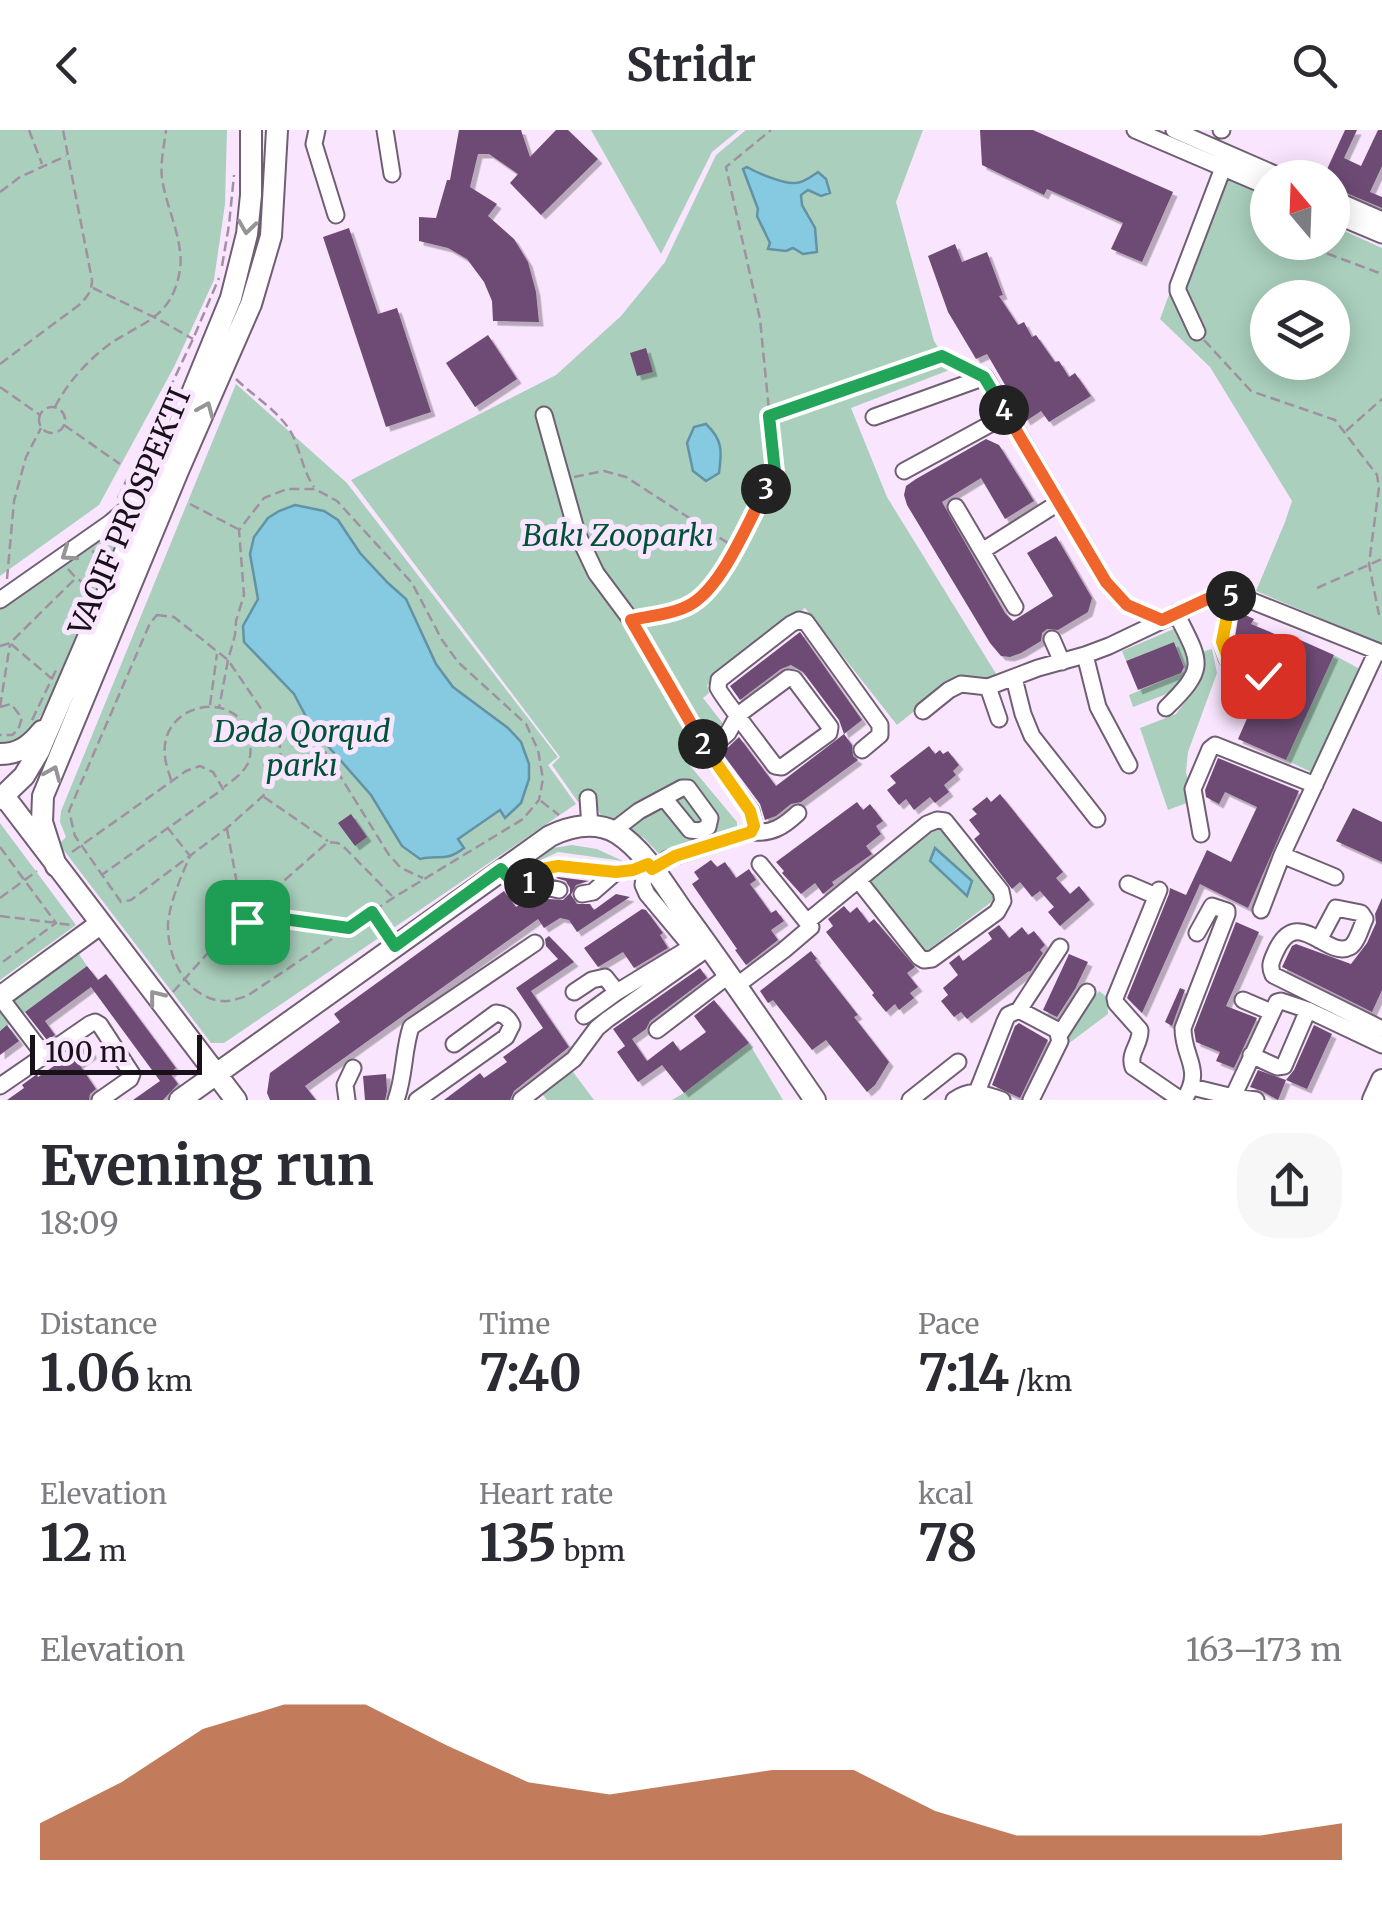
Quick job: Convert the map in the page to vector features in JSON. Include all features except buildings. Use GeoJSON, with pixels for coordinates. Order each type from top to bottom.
{"type":"FeatureCollection","features":[{"type":"Feature","properties":{"kind":"main road","name":"VAQIF PROSPEKTI"},"geometry":{"type":"LineString","coordinates":[[1,795],[18,783],[31,766],[60,704],[164,464],[238,277],[251,195],[251,130]]}},
{"type":"Feature","properties":{"kind":"main road","name":"VAQIF PROSPEKTI"},"geometry":{"type":"LineString","coordinates":[[55,863],[42,822],[44,796],[251,304],[271,236],[274,130]]}},
{"type":"Feature","properties":{"kind":"main road"},"geometry":{"type":"LineString","coordinates":[[0,754],[29,746],[60,704]]}},
{"type":"Feature","properties":{"kind":"main road"},"geometry":{"type":"LineString","coordinates":[[1,795],[236,1100]]}},
{"type":"Feature","properties":{"kind":"main road"},"geometry":{"type":"LineString","coordinates":[[180,1100],[550,836],[570,827],[590,826],[613,831],[627,840],[650,866],[701,947],[733,980],[815,1100]]}},
{"type":"Feature","properties":{"kind":"main road"},"geometry":{"type":"LineString","coordinates":[[0,997],[100,924]]}},
{"type":"Feature","properties":{"kind":"main road"},"geometry":{"type":"LineString","coordinates":[[1373,1100],[1382,1080]]}},
{"type":"Feature","properties":{"kind":"street"},"geometry":{"type":"LineString","coordinates":[[317,130],[314,144],[336,215]]}},
{"type":"Feature","properties":{"kind":"street"},"geometry":{"type":"LineString","coordinates":[[384,130],[392,174]]}},
{"type":"Feature","properties":{"kind":"street"},"geometry":{"type":"LineString","coordinates":[[1135,130],[1250,179]]}},
{"type":"Feature","properties":{"kind":"street"},"geometry":{"type":"LineString","coordinates":[[1174,130],[1250,163]]}},
{"type":"Feature","properties":{"kind":"street"},"geometry":{"type":"LineString","coordinates":[[1214,147],[1222,130]]}},
{"type":"Feature","properties":{"kind":"street"},"geometry":{"type":"LineString","coordinates":[[1197,332],[1178,286],[1223,168]]}},
{"type":"Feature","properties":{"kind":"street"},"geometry":{"type":"LineString","coordinates":[[1350,206],[1382,220]]}},
{"type":"Feature","properties":{"kind":"street"},"geometry":{"type":"LineString","coordinates":[[1350,222],[1382,235]]}},
{"type":"Feature","properties":{"kind":"street"},"geometry":{"type":"LineString","coordinates":[[874,416],[984,377],[1119,598],[1127,605],[1169,616],[1195,650],[1196,670],[1189,686],[1166,708]]}},
{"type":"Feature","properties":{"kind":"street"},"geometry":{"type":"LineString","coordinates":[[544,415],[577,534],[596,573],[631,620],[707,750],[750,811],[754,826],[751,832]]}},
{"type":"Feature","properties":{"kind":"street"},"geometry":{"type":"LineString","coordinates":[[904,472],[1007,415]]}},
{"type":"Feature","properties":{"kind":"street"},"geometry":{"type":"LineString","coordinates":[[0,600],[110,523],[130,506],[164,464]]}},
{"type":"Feature","properties":{"kind":"street"},"geometry":{"type":"LineString","coordinates":[[982,551],[1058,503]]}},
{"type":"Feature","properties":{"kind":"street"},"geometry":{"type":"LineString","coordinates":[[956,506],[1016,608]]}},
{"type":"Feature","properties":{"kind":"street"},"geometry":{"type":"LineString","coordinates":[[924,710],[961,684],[988,687],[1085,655],[1216,595],[1252,601],[1379,652],[1282,855],[1261,910]]}},
{"type":"Feature","properties":{"kind":"street"},"geometry":{"type":"LineString","coordinates":[[1231,595],[1223,650],[1228,658],[1258,669],[1272,695]]}},
{"type":"Feature","properties":{"kind":"street"},"geometry":{"type":"LineString","coordinates":[[707,750],[728,733],[738,715],[788,678],[794,678],[830,727],[829,733],[782,767],[775,766],[738,715],[721,694],[718,687],[720,680],[799,620],[806,622],[880,724],[880,735],[862,750]]}},
{"type":"Feature","properties":{"kind":"street"},"geometry":{"type":"LineString","coordinates":[[1052,639],[1062,662]]}},
{"type":"Feature","properties":{"kind":"street"},"geometry":{"type":"LineString","coordinates":[[1085,655],[1098,706],[1129,765]]}},
{"type":"Feature","properties":{"kind":"street"},"geometry":{"type":"LineString","coordinates":[[1014,678],[1022,714],[1032,736],[1097,819]]}},
{"type":"Feature","properties":{"kind":"street"},"geometry":{"type":"LineString","coordinates":[[988,687],[998,719]]}},
{"type":"Feature","properties":{"kind":"street"},"geometry":{"type":"LineString","coordinates":[[1201,834],[1193,789],[1215,745],[1315,785]]}},
{"type":"Feature","properties":{"kind":"street"},"geometry":{"type":"LineString","coordinates":[[588,798],[590,826]]}},
{"type":"Feature","properties":{"kind":"street"},"geometry":{"type":"LineString","coordinates":[[613,831],[664,798]]}},
{"type":"Feature","properties":{"kind":"street"},"geometry":{"type":"LineString","coordinates":[[501,869],[520,891],[547,868],[633,870],[751,832],[771,832],[798,813]]}},
{"type":"Feature","properties":{"kind":"street"},"geometry":{"type":"LineString","coordinates":[[808,921],[926,824],[937,820],[945,821],[1001,891],[1003,901],[996,912],[932,959],[924,960],[859,881]]}},
{"type":"Feature","properties":{"kind":"street"},"geometry":{"type":"LineString","coordinates":[[1282,855],[1335,877]]}},
{"type":"Feature","properties":{"kind":"street"},"geometry":{"type":"LineString","coordinates":[[657,1030],[811,927],[760,864]]}},
{"type":"Feature","properties":{"kind":"street"},"geometry":{"type":"LineString","coordinates":[[582,894],[593,892],[616,872]]}},
{"type":"Feature","properties":{"kind":"street"},"geometry":{"type":"LineString","coordinates":[[537,876],[550,888],[559,890]]}},
{"type":"Feature","properties":{"kind":"street"},"geometry":{"type":"LineString","coordinates":[[1128,884],[1158,893],[1115,998],[1140,1030],[1131,1058],[1133,1067],[1186,1096],[1256,1100]]}},
{"type":"Feature","properties":{"kind":"street"},"geometry":{"type":"LineString","coordinates":[[1186,1096],[1193,1068],[1183,1028],[1227,911],[1212,906],[1197,933]]}},
{"type":"Feature","properties":{"kind":"street"},"geometry":{"type":"LineString","coordinates":[[1319,940],[1300,932],[1285,935],[1270,964],[1273,975],[1382,1029]]}},
{"type":"Feature","properties":{"kind":"street"},"geometry":{"type":"LineString","coordinates":[[396,1100],[411,1027],[534,943]]}},
{"type":"Feature","properties":{"kind":"street"},"geometry":{"type":"LineString","coordinates":[[584,1016],[617,992],[701,947]]}},
{"type":"Feature","properties":{"kind":"street"},"geometry":{"type":"LineString","coordinates":[[521,1100],[574,1059],[597,1028],[701,947]]}},
{"type":"Feature","properties":{"kind":"street"},"geometry":{"type":"LineString","coordinates":[[954,1100],[966,1092],[988,1097],[1005,1021],[1019,1010],[1060,947]]}},
{"type":"Feature","properties":{"kind":"street"},"geometry":{"type":"LineString","coordinates":[[574,992],[605,977],[617,992]]}},
{"type":"Feature","properties":{"kind":"street"},"geometry":{"type":"LineString","coordinates":[[1031,1100],[1060,1042],[1060,1034],[1088,992]]}},
{"type":"Feature","properties":{"kind":"street"},"geometry":{"type":"LineString","coordinates":[[0,997],[44,1055]]}},
{"type":"Feature","properties":{"kind":"street"},"geometry":{"type":"LineString","coordinates":[[1243,1000],[1271,1012]]}},
{"type":"Feature","properties":{"kind":"street"},"geometry":{"type":"LineString","coordinates":[[1232,1098],[1274,1005],[1281,1001],[1382,1045]]}},
{"type":"Feature","properties":{"kind":"street"},"geometry":{"type":"LineString","coordinates":[[1019,1010],[1060,1034]]}},
{"type":"Feature","properties":{"kind":"street"},"geometry":{"type":"LineString","coordinates":[[1251,1056],[1284,1066],[1308,1010]]}},
{"type":"Feature","properties":{"kind":"street"},"geometry":{"type":"LineString","coordinates":[[417,1100],[506,1037],[512,1024],[509,1018],[496,1013],[454,1044]]}},
{"type":"Feature","properties":{"kind":"street"},"geometry":{"type":"LineString","coordinates":[[0,1086],[96,1022],[132,1074],[100,1100]]}},
{"type":"Feature","properties":{"kind":"street"},"geometry":{"type":"LineString","coordinates":[[910,1100],[958,1062]]}},
{"type":"Feature","properties":{"kind":"street"},"geometry":{"type":"LineString","coordinates":[[347,1100],[345,1086],[353,1068]]}},
{"type":"Feature","properties":{"kind":"path"},"geometry":{"type":"LineString","coordinates":[[29,130],[43,165]]}},
{"type":"Feature","properties":{"kind":"path"},"geometry":{"type":"LineString","coordinates":[[0,364],[79,305],[92,288],[63,130]]}},
{"type":"Feature","properties":{"kind":"path"},"geometry":{"type":"LineString","coordinates":[[56,407],[88,363],[111,344],[156,318],[170,302],[180,272],[179,250],[162,184],[166,130]]}},
{"type":"Feature","properties":{"kind":"path"},"geometry":{"type":"LineString","coordinates":[[631,620],[695,602],[722,572],[775,472],[760,319],[726,167],[771,130]]}},
{"type":"Feature","properties":{"kind":"path"},"geometry":{"type":"LineString","coordinates":[[0,192],[43,165],[68,155]]}},
{"type":"Feature","properties":{"kind":"path"},"geometry":{"type":"LineString","coordinates":[[116,502],[220,276],[234,176]]}},
{"type":"Feature","properties":{"kind":"path"},"geometry":{"type":"LineString","coordinates":[[1345,260],[1382,274]]}},
{"type":"Feature","properties":{"kind":"path"},"geometry":{"type":"LineString","coordinates":[[92,288],[193,340]]}},
{"type":"Feature","properties":{"kind":"path"},"geometry":{"type":"LineString","coordinates":[[1197,332],[1251,391],[1335,420],[1377,475],[1379,488],[1370,564],[1379,615]]}},
{"type":"Feature","properties":{"kind":"path"},"geometry":{"type":"LineString","coordinates":[[769,416],[942,356],[984,377]]}},
{"type":"Feature","properties":{"kind":"path"},"geometry":{"type":"LineString","coordinates":[[190,856],[168,922],[170,954],[185,980],[203,995],[224,1001],[247,996],[393,898],[523,819],[539,800],[544,779],[538,750],[526,724],[458,662],[412,583],[338,501],[315,488],[286,424],[236,380],[234,372]]}},
{"type":"Feature","properties":{"kind":"path"},"geometry":{"type":"LineString","coordinates":[[0,388],[40,415],[42,428],[26,458],[14,501],[8,578],[0,584]]}},
{"type":"Feature","properties":{"kind":"path"},"geometry":{"type":"LineString","coordinates":[[1344,432],[1382,399]]}},
{"type":"Feature","properties":{"kind":"path"},"geometry":{"type":"LineString","coordinates":[[40,415],[46,408],[56,407]]}},
{"type":"Feature","properties":{"kind":"path"},"geometry":{"type":"LineString","coordinates":[[42,428],[54,433],[64,426],[65,416],[56,407]]}},
{"type":"Feature","properties":{"kind":"path"},"geometry":{"type":"LineString","coordinates":[[64,426],[120,464]]}},
{"type":"Feature","properties":{"kind":"path"},"geometry":{"type":"LineString","coordinates":[[562,480],[604,470],[626,477],[735,548]]}},
{"type":"Feature","properties":{"kind":"path"},"geometry":{"type":"LineString","coordinates":[[220,708],[244,595],[239,530],[264,498],[286,489],[315,488]]}},
{"type":"Feature","properties":{"kind":"path"},"geometry":{"type":"LineString","coordinates":[[190,504],[239,530]]}},
{"type":"Feature","properties":{"kind":"path"},"geometry":{"type":"LineString","coordinates":[[90,551],[96,551],[105,563]]}},
{"type":"Feature","properties":{"kind":"path"},"geometry":{"type":"LineString","coordinates":[[1318,588],[1382,559]]}},
{"type":"Feature","properties":{"kind":"path"},"geometry":{"type":"LineString","coordinates":[[66,568],[94,589]]}},
{"type":"Feature","properties":{"kind":"path"},"geometry":{"type":"LineString","coordinates":[[0,646],[10,643],[76,578]]}},
{"type":"Feature","properties":{"kind":"path"},"geometry":{"type":"LineString","coordinates":[[157,616],[174,617],[228,660],[279,735],[281,761],[263,796],[190,856],[131,900],[121,902],[82,846],[70,824],[69,811],[150,623],[157,616]]}},
{"type":"Feature","properties":{"kind":"path"},"geometry":{"type":"LineString","coordinates":[[10,643],[52,678]]}},
{"type":"Feature","properties":{"kind":"path"},"geometry":{"type":"LineString","coordinates":[[10,643],[0,707],[11,704],[22,718],[32,719]]}},
{"type":"Feature","properties":{"kind":"path"},"geometry":{"type":"LineString","coordinates":[[210,705],[218,653]]}},
{"type":"Feature","properties":{"kind":"path"},"geometry":{"type":"LineString","coordinates":[[28,730],[60,660]]}},
{"type":"Feature","properties":{"kind":"path"},"geometry":{"type":"LineString","coordinates":[[102,874],[245,770],[250,758],[246,726],[233,714],[210,705],[192,709],[177,719],[168,734],[164,754],[172,782]]}},
{"type":"Feature","properties":{"kind":"path"},"geometry":{"type":"LineString","coordinates":[[0,734],[18,730],[22,718]]}},
{"type":"Feature","properties":{"kind":"path"},"geometry":{"type":"LineString","coordinates":[[279,735],[302,733],[326,753],[389,854],[401,868],[425,879]]}},
{"type":"Feature","properties":{"kind":"path"},"geometry":{"type":"LineString","coordinates":[[0,898],[82,846],[186,771],[200,766],[213,772],[223,788]]}},
{"type":"Feature","properties":{"kind":"path"},"geometry":{"type":"LineString","coordinates":[[263,796],[328,842],[345,848],[393,898]]}},
{"type":"Feature","properties":{"kind":"path"},"geometry":{"type":"LineString","coordinates":[[539,800],[558,814]]}},
{"type":"Feature","properties":{"kind":"path"},"geometry":{"type":"LineString","coordinates":[[167,827],[190,856]]}},
{"type":"Feature","properties":{"kind":"path"},"geometry":{"type":"LineString","coordinates":[[226,828],[240,900],[237,908],[240,917],[256,922],[265,908],[262,900],[255,895],[240,900]]}},
{"type":"Feature","properties":{"kind":"path"},"geometry":{"type":"LineString","coordinates":[[262,900],[328,842]]}},
{"type":"Feature","properties":{"kind":"path"},"geometry":{"type":"LineString","coordinates":[[0,847],[56,923]]}},
{"type":"Feature","properties":{"kind":"path"},"geometry":{"type":"LineString","coordinates":[[372,912],[395,946]]}},
{"type":"Feature","properties":{"kind":"path"},"geometry":{"type":"LineString","coordinates":[[0,916],[72,925]]}},
{"type":"Feature","properties":{"kind":"path"},"geometry":{"type":"LineString","coordinates":[[262,916],[349,928]]}},
{"type":"Feature","properties":{"kind":"path"},"geometry":{"type":"LineString","coordinates":[[172,993],[240,917]]}},
{"type":"Feature","properties":{"kind":"path"},"geometry":{"type":"LineString","coordinates":[[0,964],[56,923]]}},
{"type":"Feature","properties":{"kind":"green space"},"geometry":{"type":"Polygon","coordinates":[[[0,130],[227,130],[225,204],[214,280],[174,367],[99,505],[0,576],[0,130]]]}},
{"type":"Feature","properties":{"kind":"green space"},"geometry":{"type":"Polygon","coordinates":[[[591,130],[739,130],[712,152],[661,254],[591,130]]]}},
{"type":"Feature","properties":{"kind":"green space","name":"Bakı Zooparkı"},"geometry":{"type":"Polygon","coordinates":[[[746,130],[923,130],[896,202],[934,341],[952,369],[851,408],[887,497],[998,677],[990,681],[958,676],[897,725],[805,608],[707,685],[709,693],[703,698],[728,730],[687,762],[737,822],[737,833],[722,842],[660,855],[644,838],[600,814],[591,794],[578,802],[552,765],[560,757],[351,480],[556,375],[621,316],[665,262],[716,155],[746,130]]]}},
{"type":"Feature","properties":{"kind":"green space"},"geometry":{"type":"Polygon","coordinates":[[[1214,173],[1250,189],[1250,260],[1350,260],[1350,234],[1382,248],[1382,644],[1256,591],[1292,501],[1210,367],[1160,319],[1214,173]]]}},
{"type":"Feature","properties":{"kind":"green space","name":"Dədə Qorqud parkı"},"geometry":{"type":"Polygon","coordinates":[[[236,384],[347,483],[558,757],[548,765],[576,804],[224,1043],[211,1043],[59,844],[66,837],[60,822],[61,811],[236,384]]]}},
{"type":"Feature","properties":{"kind":"green space"},"geometry":{"type":"Polygon","coordinates":[[[104,535],[119,545],[52,695],[27,741],[0,748],[0,609],[104,535]]]}},
{"type":"Feature","properties":{"kind":"green space"},"geometry":{"type":"Polygon","coordinates":[[[1176,628],[1190,655],[1212,649],[1217,673],[1188,752],[1186,772],[1192,801],[1168,810],[1140,728],[1176,714],[1200,681],[1133,707],[1129,695],[1186,671],[1174,642],[1126,661],[1122,651],[1176,628]]]}},
{"type":"Feature","properties":{"kind":"green space"},"geometry":{"type":"Polygon","coordinates":[[[1259,648],[1287,661],[1283,671],[1298,679],[1286,707],[1280,703],[1274,678],[1255,659],[1259,648]]]}},
{"type":"Feature","properties":{"kind":"green space"},"geometry":{"type":"Polygon","coordinates":[[[1334,655],[1360,669],[1313,773],[1286,760],[1334,655]]]}},
{"type":"Feature","properties":{"kind":"green space"},"geometry":{"type":"Polygon","coordinates":[[[1230,662],[1242,665],[1264,685],[1266,701],[1250,701],[1230,669],[1230,662]]]}},
{"type":"Feature","properties":{"kind":"green space"},"geometry":{"type":"Polygon","coordinates":[[[0,823],[76,925],[0,980],[0,823]]]}},
{"type":"Feature","properties":{"kind":"green space"},"geometry":{"type":"Polygon","coordinates":[[[933,828],[946,829],[996,891],[994,900],[928,950],[920,950],[871,888],[872,878],[933,828]]]}},
{"type":"Feature","properties":{"kind":"green space"},"geometry":{"type":"Polygon","coordinates":[[[572,845],[597,849],[623,861],[558,852],[539,861],[537,855],[572,845]]]}},
{"type":"Feature","properties":{"kind":"green space"},"geometry":{"type":"Polygon","coordinates":[[[79,954],[87,966],[0,1031],[0,1010],[79,954]]]}},
{"type":"Feature","properties":{"kind":"green space"},"geometry":{"type":"Polygon","coordinates":[[[1099,991],[1107,997],[1108,1014],[1068,1044],[1065,1033],[1099,991]]]}},
{"type":"Feature","properties":{"kind":"green space"},"geometry":{"type":"Polygon","coordinates":[[[749,1043],[783,1100],[672,1100],[684,1093],[749,1043]]]}},
{"type":"Feature","properties":{"kind":"green space"},"geometry":{"type":"Polygon","coordinates":[[[570,1068],[594,1100],[547,1100],[540,1091],[570,1068]]]}},
{"type":"Feature","properties":{"kind":"water"},"geometry":{"type":"Polygon","coordinates":[[[747,167],[790,183],[802,182],[818,172],[826,179],[830,193],[821,196],[808,190],[801,195],[815,228],[817,252],[768,249],[770,243],[743,169],[747,167]]]}},
{"type":"Feature","properties":{"kind":"water"},"geometry":{"type":"Polygon","coordinates":[[[706,424],[716,435],[721,452],[719,473],[706,481],[693,471],[687,443],[694,427],[706,424]]]}},
{"type":"Feature","properties":{"kind":"water"},"geometry":{"type":"Polygon","coordinates":[[[295,505],[324,511],[338,520],[360,553],[406,599],[436,664],[453,687],[521,742],[529,764],[529,779],[521,803],[505,818],[500,810],[458,839],[464,848],[452,855],[420,859],[402,846],[371,795],[312,728],[294,694],[244,642],[243,626],[258,599],[250,554],[254,537],[268,518],[295,505]]]}},
{"type":"Feature","properties":{"kind":"water"},"geometry":{"type":"Polygon","coordinates":[[[935,848],[972,881],[967,896],[930,861],[935,848]]]}},
{"type":"Feature","properties":{"kind":"route"},"geometry":{"type":"LineString","coordinates":[[247,922],[256,922],[262,916],[349,928],[372,912],[395,946],[501,869],[520,891],[547,868],[616,872],[648,864],[652,869],[675,856],[751,832],[754,818],[707,750],[631,620],[684,608],[695,602],[722,572],[775,472],[769,416],[942,356],[984,377],[1119,598],[1162,620],[1216,595],[1231,595],[1223,650],[1228,658],[1258,669],[1263,676]]}}]}
